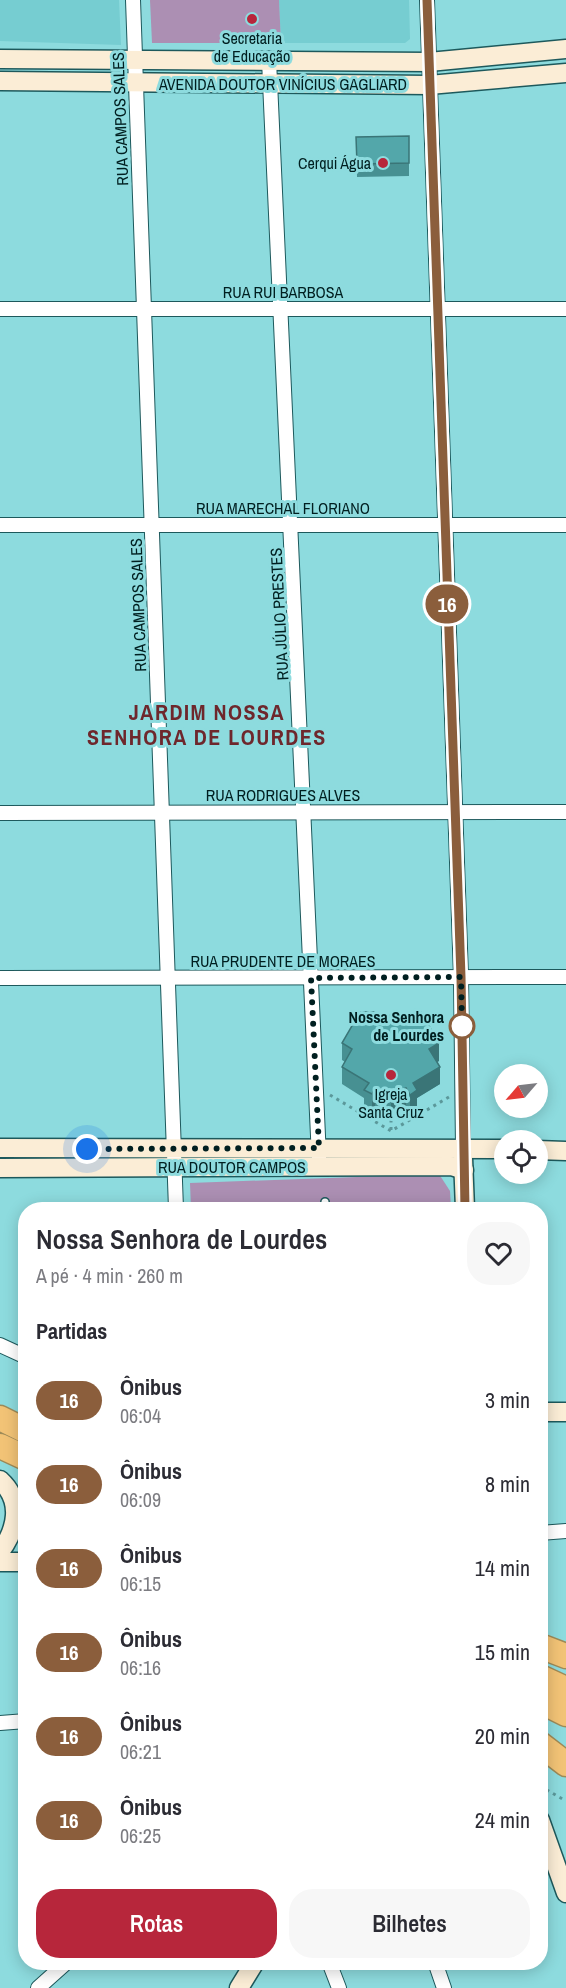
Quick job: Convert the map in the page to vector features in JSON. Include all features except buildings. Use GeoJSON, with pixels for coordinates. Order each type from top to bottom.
{"type":"FeatureCollection","features":[{"type":"Feature","properties":{"kind":"highway"},"geometry":{"type":"LineString","coordinates":[[0,1446],[18,1454]]}},
{"type":"Feature","properties":{"kind":"highway"},"geometry":{"type":"LineString","coordinates":[[548,1649],[566,1656]]}},
{"type":"Feature","properties":{"kind":"highway"},"geometry":{"type":"LineString","coordinates":[[548,1681],[566,1689]]}},
{"type":"Feature","properties":{"kind":"highway"},"geometry":{"type":"LineString","coordinates":[[548,1705],[566,1714]]}},
{"type":"Feature","properties":{"kind":"highway"},"geometry":{"type":"LineString","coordinates":[[548,1750],[566,1764]]}},
{"type":"Feature","properties":{"kind":"street","name":"RUA CAMPOS SALES"},"geometry":{"type":"LineString","coordinates":[[133,0],[176,1202]]}},
{"type":"Feature","properties":{"kind":"street"},"geometry":{"type":"LineString","coordinates":[[427,0],[461,977],[465,1202]]}},
{"type":"Feature","properties":{"kind":"street"},"geometry":{"type":"LineString","coordinates":[[0,59],[429,62],[566,49]]}},
{"type":"Feature","properties":{"kind":"street","name":"RUA JÚLIO PRESTES"},"geometry":{"type":"LineString","coordinates":[[269,60],[319,1157]]}},
{"type":"Feature","properties":{"kind":"street","name":"AVENIDA DOUTOR VINÍCIUS GAGLIARD"},"geometry":{"type":"LineString","coordinates":[[0,81],[429,85],[566,73]]}},
{"type":"Feature","properties":{"kind":"street","name":"RUA RUI BARBOSA"},"geometry":{"type":"LineString","coordinates":[[0,309],[566,309]]}},
{"type":"Feature","properties":{"kind":"street","name":"RUA MARECHAL FLORIANO"},"geometry":{"type":"LineString","coordinates":[[0,525],[291,523],[566,525]]}},
{"type":"Feature","properties":{"kind":"street","name":"RUA RODRIGUES ALVES"},"geometry":{"type":"LineString","coordinates":[[0,813],[566,812]]}},
{"type":"Feature","properties":{"kind":"street","name":"RUA PRUDENTE DE MORAES"},"geometry":{"type":"LineString","coordinates":[[0,978],[566,977]]}},
{"type":"Feature","properties":{"kind":"street","name":"RUA DOUTOR CAMPOS"},"geometry":{"type":"LineString","coordinates":[[319,1157],[391,1139],[494,1149]]}},
{"type":"Feature","properties":{"kind":"street","name":"RUA DOUTOR CAMPOS"},"geometry":{"type":"LineString","coordinates":[[0,1148],[175,1158]]}},
{"type":"Feature","properties":{"kind":"street"},"geometry":{"type":"LineString","coordinates":[[548,1150],[566,1150]]}},
{"type":"Feature","properties":{"kind":"street","name":"RUA DOUTOR CAMPOS"},"geometry":{"type":"LineString","coordinates":[[0,1168],[175,1158],[319,1157],[451,1166],[464,1170]]}},
{"type":"Feature","properties":{"kind":"street"},"geometry":{"type":"LineString","coordinates":[[0,1345],[18,1353]]}},
{"type":"Feature","properties":{"kind":"street"},"geometry":{"type":"LineString","coordinates":[[548,1412],[566,1412]]}},
{"type":"Feature","properties":{"kind":"street"},"geometry":{"type":"LineString","coordinates":[[6,1487],[18,1500]]}},
{"type":"Feature","properties":{"kind":"street"},"geometry":{"type":"LineString","coordinates":[[0,1552],[13,1532],[16,1517],[6,1487]]}},
{"type":"Feature","properties":{"kind":"street"},"geometry":{"type":"LineString","coordinates":[[548,1533],[566,1532]]}},
{"type":"Feature","properties":{"kind":"street"},"geometry":{"type":"LineString","coordinates":[[0,1562],[18,1562]]}},
{"type":"Feature","properties":{"kind":"street"},"geometry":{"type":"LineString","coordinates":[[0,1723],[18,1722]]}},
{"type":"Feature","properties":{"kind":"street"},"geometry":{"type":"LineString","coordinates":[[548,1840],[562,1874],[566,1893]]}},
{"type":"Feature","properties":{"kind":"street"},"geometry":{"type":"LineString","coordinates":[[38,1988],[58,1970]]}},
{"type":"Feature","properties":{"kind":"street"},"geometry":{"type":"LineString","coordinates":[[239,1988],[250,1970]]}},
{"type":"Feature","properties":{"kind":"street"},"geometry":{"type":"LineString","coordinates":[[332,1970],[339,1988]]}},
{"type":"Feature","properties":{"kind":"street"},"geometry":{"type":"LineString","coordinates":[[438,1970],[444,1988]]}},
{"type":"Feature","properties":{"kind":"path"},"geometry":{"type":"LineString","coordinates":[[316,1094],[327,1094],[391,1139]]}},
{"type":"Feature","properties":{"kind":"path"},"geometry":{"type":"LineString","coordinates":[[391,1139],[454,1094],[462,1094]]}},
{"type":"Feature","properties":{"kind":"path"},"geometry":{"type":"LineString","coordinates":[[391,1112],[391,1139]]}},
{"type":"Feature","properties":{"kind":"path"},"geometry":{"type":"LineString","coordinates":[[548,1791],[566,1801]]}},
{"type":"Feature","properties":{"kind":"shaded area"},"geometry":{"type":"Polygon","coordinates":[[[0,0],[119,0],[121,45],[0,41],[0,0]]]}},
{"type":"Feature","properties":{"kind":"shaded area"},"geometry":{"type":"Polygon","coordinates":[[[150,0],[279,0],[281,43],[152,43],[150,0]]]}},
{"type":"Feature","properties":{"kind":"shaded area"},"geometry":{"type":"Polygon","coordinates":[[[279,0],[409,0],[410,39],[405,43],[281,43],[279,0]]]}},
{"type":"Feature","properties":{"kind":"shaded area"},"geometry":{"type":"Polygon","coordinates":[[[439,1174],[450,1191],[451,1202],[191,1202],[190,1183],[439,1174]]]}},
{"type":"Feature","properties":{"kind":"bus line","name":"16"},"geometry":{"type":"LineString","coordinates":[[427,0],[461,977],[465,1202]]}},
{"type":"Feature","properties":{"kind":"place","name":"Secretaria de Educação"},"geometry":{"type":"Point","coordinates":[252,19]}},
{"type":"Feature","properties":{"kind":"place","name":"Cerqui Água"},"geometry":{"type":"Point","coordinates":[383,163]}},
{"type":"Feature","properties":{"kind":"place","name":"Nossa Senhora de Lourdes"},"geometry":{"type":"Point","coordinates":[462,1026]}},
{"type":"Feature","properties":{"kind":"place","name":"Igreja Santa Cruz"},"geometry":{"type":"Point","coordinates":[391,1075]}},
{"type":"Feature","properties":{"kind":"district","name":"JARDIM NOSSA SENHORA DE LOURDES"},"geometry":{"type":"Point","coordinates":[207,724]}},
{"type":"Feature","properties":{"kind":"route"},"geometry":{"type":"LineString","coordinates":[[87,1149],[319,1148],[311,978],[461,977],[462,1026]]}}]}
